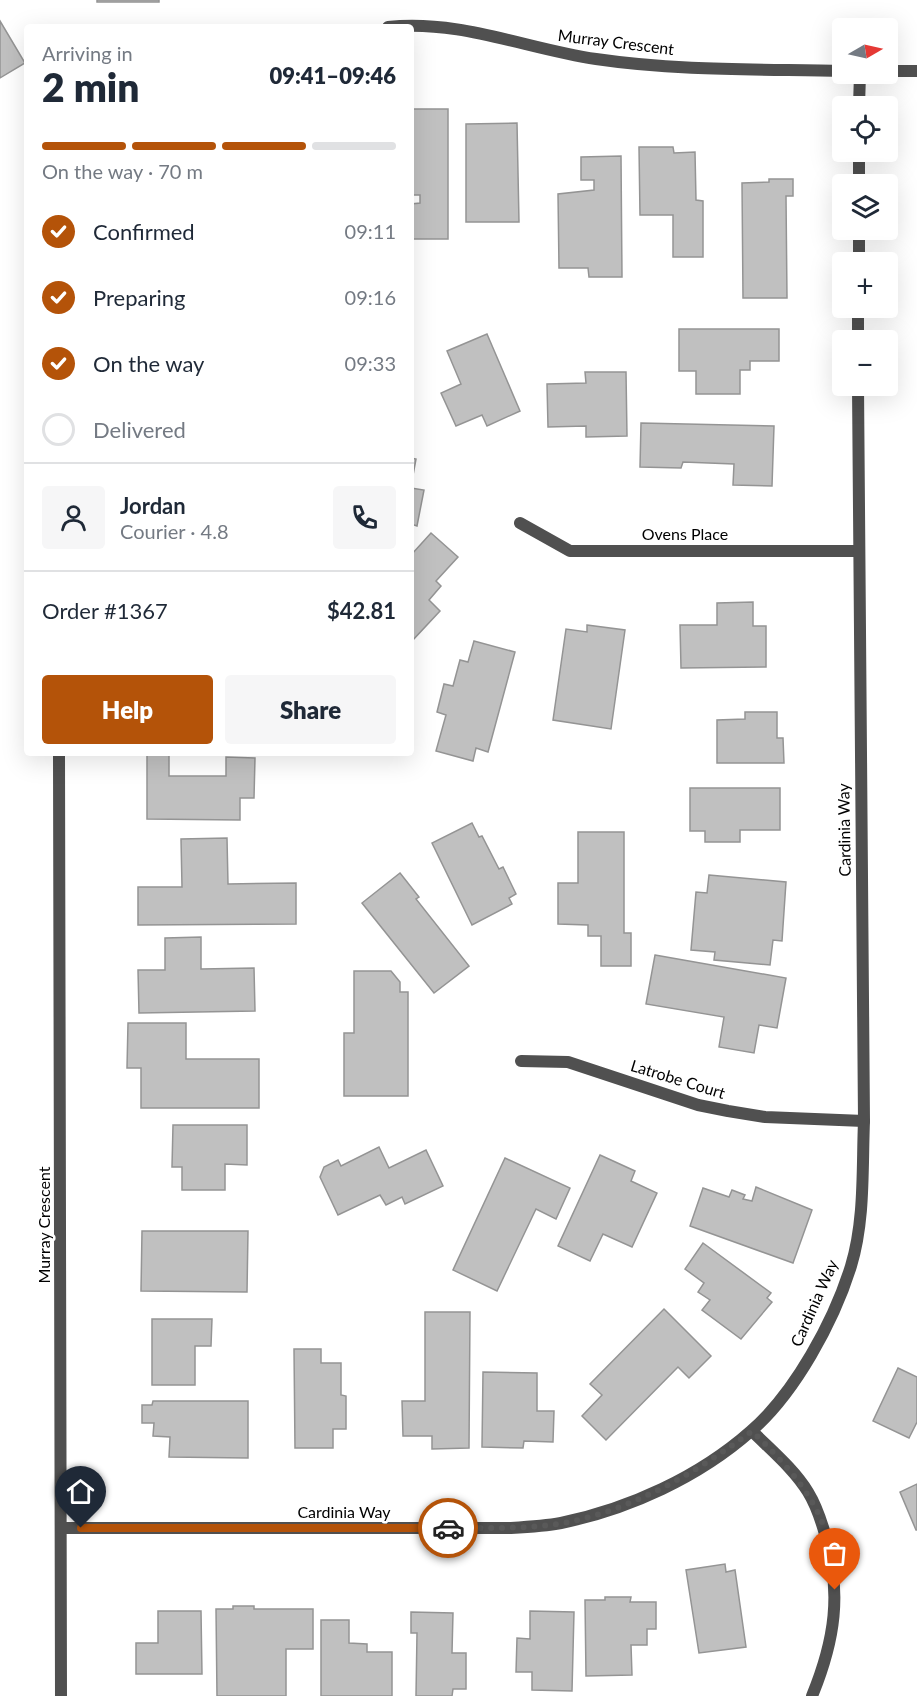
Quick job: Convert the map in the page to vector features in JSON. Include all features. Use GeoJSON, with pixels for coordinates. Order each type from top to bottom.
{"type":"FeatureCollection","features":[{"type":"Feature","properties":{"kind":"street","name":"Murray Crescent"},"geometry":{"type":"LineString","coordinates":[[414,27],[448,27],[576,56],[622,63],[669,67],[832,70]]}},
{"type":"Feature","properties":{"kind":"street"},"geometry":{"type":"LineString","coordinates":[[898,71],[917,70]]}},
{"type":"Feature","properties":{"kind":"street","name":"Cardinia Way"},"geometry":{"type":"LineString","coordinates":[[61,1528],[512,1528],[560,1523],[608,1510],[682,1479],[752,1431],[787,1390],[813,1351],[851,1265],[861,1210],[864,1121],[857,550],[858,396]]}},
{"type":"Feature","properties":{"kind":"street","name":"Ovens Place"},"geometry":{"type":"LineString","coordinates":[[520,523],[570,551],[857,550]]}},
{"type":"Feature","properties":{"kind":"street","name":"Murray Crescent"},"geometry":{"type":"LineString","coordinates":[[59,756],[61,1696]]}},
{"type":"Feature","properties":{"kind":"street","name":"Latrobe Court"},"geometry":{"type":"LineString","coordinates":[[521,1061],[568,1062],[698,1105],[728,1111],[765,1117],[864,1121]]}},
{"type":"Feature","properties":{"kind":"street"},"geometry":{"type":"LineString","coordinates":[[752,1431],[808,1492],[820,1515],[835,1573],[835,1608],[830,1644],[812,1696]]}},
{"type":"Feature","properties":{"kind":"building"},"geometry":{"type":"Polygon","coordinates":[[[97,0],[159,0],[159,2],[97,2],[97,0]]]}},
{"type":"Feature","properties":{"kind":"building"},"geometry":{"type":"Polygon","coordinates":[[[0,21],[24,64],[0,78],[0,21]]]}},
{"type":"Feature","properties":{"kind":"building"},"geometry":{"type":"Polygon","coordinates":[[[414,109],[448,109],[448,239],[414,239],[414,204],[420,203],[420,195],[414,195],[414,109]]]}},
{"type":"Feature","properties":{"kind":"building"},"geometry":{"type":"Polygon","coordinates":[[[517,123],[519,222],[466,222],[466,124],[517,123]]]}},
{"type":"Feature","properties":{"kind":"building"},"geometry":{"type":"Polygon","coordinates":[[[639,147],[673,147],[674,153],[695,152],[696,200],[703,201],[703,257],[673,257],[673,215],[640,215],[639,147]]]}},
{"type":"Feature","properties":{"kind":"building"},"geometry":{"type":"Polygon","coordinates":[[[621,156],[622,277],[589,277],[588,268],[559,268],[558,194],[594,190],[594,180],[581,180],[581,157],[621,156]]]}},
{"type":"Feature","properties":{"kind":"building"},"geometry":{"type":"Polygon","coordinates":[[[769,179],[793,179],[793,196],[786,196],[787,298],[743,298],[742,183],[769,182],[769,179]]]}},
{"type":"Feature","properties":{"kind":"building"},"geometry":{"type":"Polygon","coordinates":[[[679,329],[779,329],[779,361],[750,361],[750,370],[740,370],[740,394],[696,394],[696,371],[679,371],[679,329]]]}},
{"type":"Feature","properties":{"kind":"building"},"geometry":{"type":"Polygon","coordinates":[[[487,334],[520,411],[487,426],[482,415],[456,426],[441,393],[461,384],[447,351],[487,334]]]}},
{"type":"Feature","properties":{"kind":"building"},"geometry":{"type":"Polygon","coordinates":[[[585,372],[626,372],[627,436],[586,437],[586,426],[548,427],[547,384],[586,383],[585,372]]]}},
{"type":"Feature","properties":{"kind":"building"},"geometry":{"type":"Polygon","coordinates":[[[641,423],[774,426],[772,486],[733,485],[734,464],[683,462],[681,468],[640,467],[641,423]]]}},
{"type":"Feature","properties":{"kind":"building"},"geometry":{"type":"Polygon","coordinates":[[[414,488],[424,490],[417,526],[414,525],[414,488]]]}},
{"type":"Feature","properties":{"kind":"building"},"geometry":{"type":"Polygon","coordinates":[[[431,533],[458,557],[436,581],[441,586],[429,600],[440,611],[414,639],[414,552],[431,533]]]}},
{"type":"Feature","properties":{"kind":"building"},"geometry":{"type":"Polygon","coordinates":[[[753,602],[753,626],[766,626],[766,667],[681,668],[680,625],[717,625],[717,603],[753,602]]]}},
{"type":"Feature","properties":{"kind":"building"},"geometry":{"type":"Polygon","coordinates":[[[587,625],[625,630],[611,729],[553,720],[566,629],[587,632],[587,625]]]}},
{"type":"Feature","properties":{"kind":"building"},"geometry":{"type":"Polygon","coordinates":[[[474,641],[515,652],[488,752],[476,748],[473,761],[436,751],[446,715],[437,712],[444,684],[453,686],[460,660],[468,662],[474,641]]]}},
{"type":"Feature","properties":{"kind":"building"},"geometry":{"type":"Polygon","coordinates":[[[745,712],[777,712],[777,738],[783,738],[784,763],[717,763],[717,720],[745,719],[745,712]]]}},
{"type":"Feature","properties":{"kind":"building"},"geometry":{"type":"Polygon","coordinates":[[[147,756],[169,756],[169,776],[226,776],[226,757],[255,758],[254,798],[240,798],[240,820],[147,819],[147,756]]]}},
{"type":"Feature","properties":{"kind":"building"},"geometry":{"type":"Polygon","coordinates":[[[690,788],[780,788],[780,830],[740,830],[740,842],[705,842],[705,831],[690,831],[690,788]]]}},
{"type":"Feature","properties":{"kind":"building"},"geometry":{"type":"Polygon","coordinates":[[[472,823],[479,837],[482,836],[499,869],[503,867],[516,894],[509,898],[512,904],[472,925],[432,843],[472,823]]]}},
{"type":"Feature","properties":{"kind":"building"},"geometry":{"type":"Polygon","coordinates":[[[578,832],[624,832],[624,933],[631,933],[631,966],[601,966],[601,936],[588,936],[588,925],[558,924],[558,883],[578,883],[578,832]]]}},
{"type":"Feature","properties":{"kind":"building"},"geometry":{"type":"Polygon","coordinates":[[[227,838],[228,884],[296,883],[296,924],[138,925],[138,887],[182,887],[181,839],[227,838]]]}},
{"type":"Feature","properties":{"kind":"building"},"geometry":{"type":"Polygon","coordinates":[[[400,873],[419,897],[416,899],[469,966],[434,993],[362,903],[400,873]]]}},
{"type":"Feature","properties":{"kind":"building"},"geometry":{"type":"Polygon","coordinates":[[[709,875],[786,882],[782,941],[773,940],[770,965],[714,960],[715,952],[691,950],[696,892],[707,893],[709,875]]]}},
{"type":"Feature","properties":{"kind":"building"},"geometry":{"type":"Polygon","coordinates":[[[201,937],[201,969],[254,968],[255,1011],[139,1013],[138,970],[165,970],[165,938],[201,937]]]}},
{"type":"Feature","properties":{"kind":"building"},"geometry":{"type":"Polygon","coordinates":[[[655,955],[786,978],[777,1028],[759,1025],[754,1053],[719,1047],[724,1017],[646,1004],[655,955]]]}},
{"type":"Feature","properties":{"kind":"building"},"geometry":{"type":"Polygon","coordinates":[[[354,971],[391,971],[400,982],[400,992],[408,992],[408,1096],[344,1096],[344,1033],[354,1033],[354,971]]]}},
{"type":"Feature","properties":{"kind":"building"},"geometry":{"type":"Polygon","coordinates":[[[128,1023],[186,1023],[186,1059],[259,1059],[259,1108],[141,1108],[141,1068],[127,1068],[128,1023]]]}},
{"type":"Feature","properties":{"kind":"building"},"geometry":{"type":"Polygon","coordinates":[[[173,1125],[247,1125],[247,1165],[225,1164],[225,1190],[182,1190],[182,1167],[172,1167],[173,1125]]]}},
{"type":"Feature","properties":{"kind":"building"},"geometry":{"type":"Polygon","coordinates":[[[379,1147],[389,1168],[426,1150],[443,1186],[405,1204],[402,1197],[386,1205],[380,1195],[338,1215],[320,1177],[324,1167],[338,1160],[341,1166],[379,1147]]]}},
{"type":"Feature","properties":{"kind":"building"},"geometry":{"type":"Polygon","coordinates":[[[600,1155],[635,1171],[631,1181],[657,1193],[632,1247],[603,1234],[590,1261],[558,1246],[600,1155]]]}},
{"type":"Feature","properties":{"kind":"building"},"geometry":{"type":"Polygon","coordinates":[[[505,1158],[570,1188],[556,1219],[536,1209],[497,1291],[453,1270],[505,1158]]]}},
{"type":"Feature","properties":{"kind":"building"},"geometry":{"type":"Polygon","coordinates":[[[756,1187],[812,1210],[793,1263],[690,1226],[703,1188],[729,1197],[732,1190],[745,1195],[743,1199],[752,1201],[756,1187]]]}},
{"type":"Feature","properties":{"kind":"building"},"geometry":{"type":"Polygon","coordinates":[[[142,1231],[248,1231],[247,1292],[141,1291],[142,1231]]]}},
{"type":"Feature","properties":{"kind":"building"},"geometry":{"type":"Polygon","coordinates":[[[703,1243],[771,1293],[767,1298],[772,1302],[741,1339],[702,1310],[710,1300],[698,1292],[704,1283],[685,1269],[703,1243]]]}},
{"type":"Feature","properties":{"kind":"building"},"geometry":{"type":"Polygon","coordinates":[[[664,1309],[711,1356],[689,1378],[678,1367],[606,1440],[582,1416],[602,1395],[590,1384],[664,1309]]]}},
{"type":"Feature","properties":{"kind":"building"},"geometry":{"type":"Polygon","coordinates":[[[425,1312],[470,1312],[469,1448],[432,1449],[432,1436],[403,1436],[402,1401],[425,1401],[425,1312]]]}},
{"type":"Feature","properties":{"kind":"building"},"geometry":{"type":"Polygon","coordinates":[[[152,1319],[212,1319],[211,1346],[195,1346],[195,1385],[152,1385],[152,1319]]]}},
{"type":"Feature","properties":{"kind":"building"},"geometry":{"type":"Polygon","coordinates":[[[294,1349],[321,1349],[321,1363],[341,1363],[341,1395],[346,1396],[346,1429],[333,1429],[333,1448],[295,1448],[294,1349]]]}},
{"type":"Feature","properties":{"kind":"building"},"geometry":{"type":"Polygon","coordinates":[[[898,1368],[917,1377],[917,1422],[909,1438],[873,1421],[898,1368]]]}},
{"type":"Feature","properties":{"kind":"building"},"geometry":{"type":"Polygon","coordinates":[[[483,1372],[537,1373],[537,1411],[554,1411],[553,1442],[524,1441],[523,1448],[482,1447],[483,1372]]]}},
{"type":"Feature","properties":{"kind":"building"},"geometry":{"type":"Polygon","coordinates":[[[153,1401],[248,1401],[248,1458],[169,1457],[170,1437],[153,1436],[154,1423],[142,1423],[142,1405],[152,1405],[153,1401]]]}},
{"type":"Feature","properties":{"kind":"building"},"geometry":{"type":"Polygon","coordinates":[[[917,1484],[917,1530],[916,1530],[900,1492],[917,1484]]]}},
{"type":"Feature","properties":{"kind":"building"},"geometry":{"type":"Polygon","coordinates":[[[725,1564],[726,1572],[735,1570],[746,1647],[699,1653],[686,1570],[725,1564]]]}},
{"type":"Feature","properties":{"kind":"building"},"geometry":{"type":"Polygon","coordinates":[[[605,1597],[631,1597],[630,1602],[656,1602],[656,1629],[647,1629],[647,1645],[631,1645],[632,1675],[586,1676],[585,1600],[605,1600],[605,1597]]]}},
{"type":"Feature","properties":{"kind":"building"},"geometry":{"type":"Polygon","coordinates":[[[233,1606],[254,1606],[254,1609],[313,1609],[313,1649],[286,1649],[286,1696],[217,1696],[216,1609],[233,1609],[233,1606]]]}},
{"type":"Feature","properties":{"kind":"building"},"geometry":{"type":"Polygon","coordinates":[[[158,1611],[201,1611],[202,1674],[136,1674],[136,1643],[158,1643],[158,1611]]]}},
{"type":"Feature","properties":{"kind":"building"},"geometry":{"type":"Polygon","coordinates":[[[530,1611],[574,1612],[572,1691],[532,1690],[532,1672],[516,1672],[517,1638],[530,1639],[530,1611]]]}},
{"type":"Feature","properties":{"kind":"building"},"geometry":{"type":"Polygon","coordinates":[[[411,1612],[453,1613],[452,1653],[466,1653],[466,1689],[453,1689],[452,1696],[416,1696],[417,1633],[411,1633],[411,1612]]]}},
{"type":"Feature","properties":{"kind":"building"},"geometry":{"type":"Polygon","coordinates":[[[321,1620],[349,1620],[349,1643],[367,1644],[367,1652],[392,1652],[392,1696],[321,1696],[321,1620]]]}},
{"type":"Feature","properties":{"kind":"way so far"},"geometry":{"type":"LineString","coordinates":[[448,1528],[512,1528],[560,1523],[608,1510],[682,1479],[752,1431],[778,1456],[808,1492],[820,1515],[835,1573],[835,1590]]}},
{"type":"Feature","properties":{"kind":"route"},"geometry":{"type":"LineString","coordinates":[[81,1528],[448,1528]]}}]}
